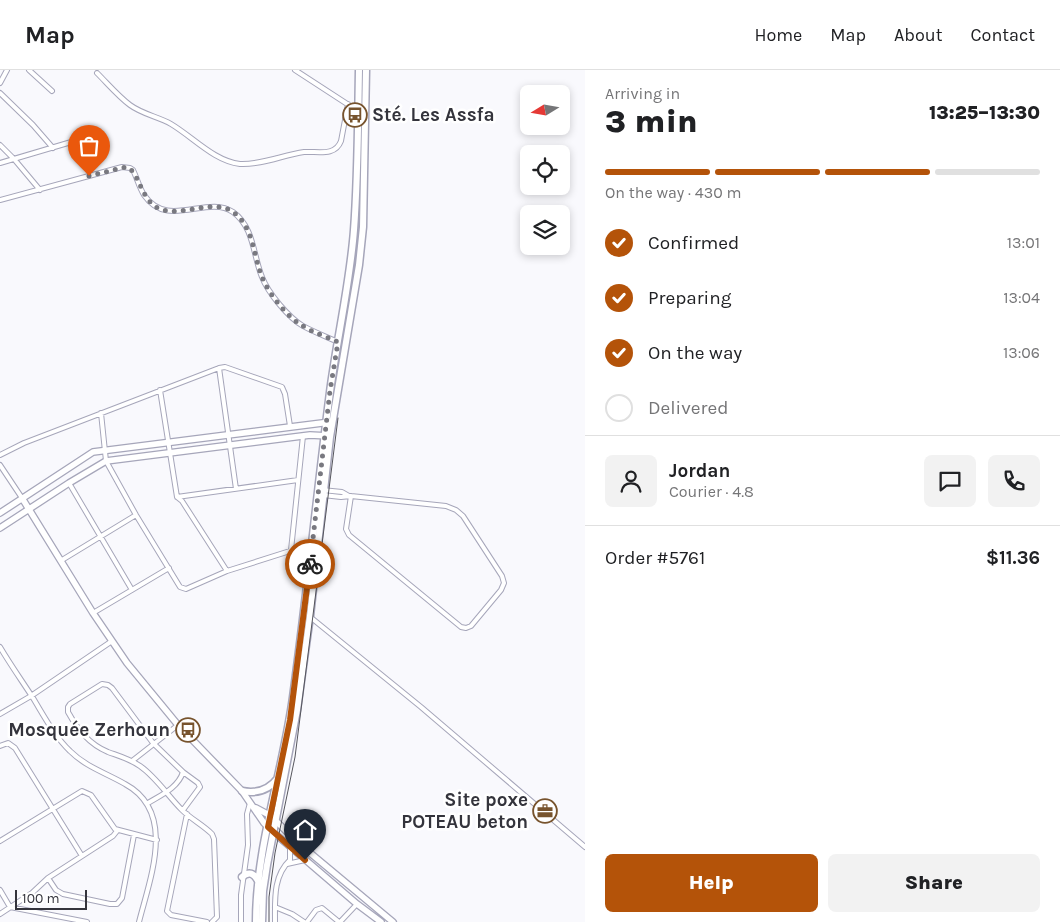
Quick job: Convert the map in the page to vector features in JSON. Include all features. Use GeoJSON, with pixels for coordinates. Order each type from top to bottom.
{"type":"FeatureCollection","features":[{"type":"Feature","properties":{"kind":"main road"},"geometry":{"type":"LineString","coordinates":[[330,422],[338,342],[354,231],[359,70]]}},
{"type":"Feature","properties":{"kind":"main road"},"geometry":{"type":"LineString","coordinates":[[256,922],[258,881],[268,827],[273,818],[296,718],[328,436],[359,265],[364,227],[366,70]]}},
{"type":"Feature","properties":{"kind":"main road"},"geometry":{"type":"LineString","coordinates":[[262,922],[265,879],[274,832],[273,818],[307,614],[312,544],[321,492]]}},
{"type":"Feature","properties":{"kind":"main road"},"geometry":{"type":"LineString","coordinates":[[242,791],[256,792],[265,789],[279,777]]}},
{"type":"Feature","properties":{"kind":"main road"},"geometry":{"type":"LineString","coordinates":[[242,877],[251,873],[258,881]]}},
{"type":"Feature","properties":{"kind":"street"},"geometry":{"type":"LineString","coordinates":[[0,83],[7,70]]}},
{"type":"Feature","properties":{"kind":"street"},"geometry":{"type":"LineString","coordinates":[[29,70],[52,91]]}},
{"type":"Feature","properties":{"kind":"street"},"geometry":{"type":"LineString","coordinates":[[295,70],[358,111]]}},
{"type":"Feature","properties":{"kind":"street"},"geometry":{"type":"LineString","coordinates":[[305,76],[306,70]]}},
{"type":"Feature","properties":{"kind":"street"},"geometry":{"type":"LineString","coordinates":[[97,73],[130,105],[170,124],[218,157],[241,164],[268,161],[306,152],[330,151],[339,145],[348,104]]}},
{"type":"Feature","properties":{"kind":"street"},"geometry":{"type":"LineString","coordinates":[[0,93],[33,125],[53,148]]}},
{"type":"Feature","properties":{"kind":"street"},"geometry":{"type":"LineString","coordinates":[[0,163],[78,140]]}},
{"type":"Feature","properties":{"kind":"street"},"geometry":{"type":"LineString","coordinates":[[0,146],[14,159],[40,190]]}},
{"type":"Feature","properties":{"kind":"street"},"geometry":{"type":"LineString","coordinates":[[0,200],[126,167],[133,170],[143,193],[159,208],[184,211],[219,207],[233,212],[246,227],[266,287],[285,310],[302,326],[338,342]]}},
{"type":"Feature","properties":{"kind":"street"},"geometry":{"type":"LineString","coordinates":[[0,455],[24,443],[225,367],[282,387],[285,394],[290,426]]}},
{"type":"Feature","properties":{"kind":"street"},"geometry":{"type":"LineString","coordinates":[[219,368],[236,489]]}},
{"type":"Feature","properties":{"kind":"street"},"geometry":{"type":"LineString","coordinates":[[160,390],[177,497],[182,501],[226,571]]}},
{"type":"Feature","properties":{"kind":"street"},"geometry":{"type":"LineString","coordinates":[[101,413],[106,461],[180,587],[186,588],[226,571],[312,544]]}},
{"type":"Feature","properties":{"kind":"street"},"geometry":{"type":"LineString","coordinates":[[0,513],[93,452],[330,422]]}},
{"type":"Feature","properties":{"kind":"street"},"geometry":{"type":"LineString","coordinates":[[291,550],[302,436]]}},
{"type":"Feature","properties":{"kind":"street"},"geometry":{"type":"LineString","coordinates":[[0,528],[106,461],[302,436],[328,436]]}},
{"type":"Feature","properties":{"kind":"street"},"geometry":{"type":"LineString","coordinates":[[0,466],[62,560],[93,613],[143,684],[242,791],[268,827],[378,921]]}},
{"type":"Feature","properties":{"kind":"street"},"geometry":{"type":"LineString","coordinates":[[177,497],[298,480]]}},
{"type":"Feature","properties":{"kind":"street"},"geometry":{"type":"LineString","coordinates":[[69,483],[132,590]]}},
{"type":"Feature","properties":{"kind":"street"},"geometry":{"type":"LineString","coordinates":[[321,492],[341,498],[350,496],[446,506],[456,510],[463,516],[502,576],[504,583],[502,590],[471,626],[461,627],[349,535],[346,529],[350,496]]}},
{"type":"Feature","properties":{"kind":"street"},"geometry":{"type":"LineString","coordinates":[[62,560],[136,515]]}},
{"type":"Feature","properties":{"kind":"street"},"geometry":{"type":"LineString","coordinates":[[93,613],[169,568]]}},
{"type":"Feature","properties":{"kind":"street"},"geometry":{"type":"LineString","coordinates":[[307,614],[406,694],[585,847]]}},
{"type":"Feature","properties":{"kind":"street"},"geometry":{"type":"LineString","coordinates":[[0,714],[31,696],[112,641]]}},
{"type":"Feature","properties":{"kind":"street"},"geometry":{"type":"LineString","coordinates":[[0,647],[70,752],[93,769],[135,790],[148,803],[154,821],[156,840],[154,859],[136,922]]}},
{"type":"Feature","properties":{"kind":"street"},"geometry":{"type":"LineString","coordinates":[[183,810],[200,788],[198,783],[183,772],[153,743],[112,688],[108,685],[100,685],[69,705],[68,712],[90,741],[103,750],[132,761],[146,771],[166,793],[183,810],[187,814],[210,832],[214,839],[217,917],[212,922]]}},
{"type":"Feature","properties":{"kind":"street"},"geometry":{"type":"LineString","coordinates":[[132,761],[178,724]]}},
{"type":"Feature","properties":{"kind":"street"},"geometry":{"type":"LineString","coordinates":[[0,746],[5,743],[12,744],[82,856]]}},
{"type":"Feature","properties":{"kind":"street"},"geometry":{"type":"LineString","coordinates":[[148,803],[166,793],[178,783],[183,772]]}},
{"type":"Feature","properties":{"kind":"street"},"geometry":{"type":"LineString","coordinates":[[0,841],[80,791],[87,792],[92,797],[111,825],[117,830],[156,840]]}},
{"type":"Feature","properties":{"kind":"street"},"geometry":{"type":"LineString","coordinates":[[241,922],[242,877],[247,852],[250,801]]}},
{"type":"Feature","properties":{"kind":"street"},"geometry":{"type":"LineString","coordinates":[[256,808],[273,818],[297,842],[392,922]]}},
{"type":"Feature","properties":{"kind":"street"},"geometry":{"type":"LineString","coordinates":[[187,814],[167,912],[171,915],[204,922]]}},
{"type":"Feature","properties":{"kind":"street"},"geometry":{"type":"LineString","coordinates":[[0,914],[32,892],[48,878],[113,836],[117,830]]}},
{"type":"Feature","properties":{"kind":"street"},"geometry":{"type":"LineString","coordinates":[[48,878],[56,890],[63,894],[117,904],[122,898],[134,835]]}},
{"type":"Feature","properties":{"kind":"street"},"geometry":{"type":"LineString","coordinates":[[275,922],[278,877],[285,864],[290,860],[290,847]]}},
{"type":"Feature","properties":{"kind":"street"},"geometry":{"type":"LineString","coordinates":[[285,864],[305,860]]}},
{"type":"Feature","properties":{"kind":"street"},"geometry":{"type":"LineString","coordinates":[[0,890],[10,907],[87,922]]}},
{"type":"Feature","properties":{"kind":"street"},"geometry":{"type":"LineString","coordinates":[[275,907],[305,922],[316,910],[322,908],[339,922],[357,904]]}},
{"type":"Feature","properties":{"kind":"tram line"},"geometry":{"type":"LineString","coordinates":[[269,922],[269,897],[275,853],[295,757],[338,418]]}},
{"type":"Feature","properties":{"kind":"way so far"},"geometry":{"type":"LineString","coordinates":[[89,176],[126,167],[133,170],[143,193],[159,208],[184,211],[219,207],[233,212],[246,227],[266,287],[285,310],[302,326],[338,342],[330,391],[310,564]]}},
{"type":"Feature","properties":{"kind":"place","name":"Sté. Les Assfa"},"geometry":{"type":"Point","coordinates":[355,115]}},
{"type":"Feature","properties":{"kind":"place","name":"Mosquée Zerhoun"},"geometry":{"type":"Point","coordinates":[188,730]}},
{"type":"Feature","properties":{"kind":"place","name":"Site poxe POTEAU beton"},"geometry":{"type":"Point","coordinates":[545,811]}},
{"type":"Feature","properties":{"kind":"route"},"geometry":{"type":"LineString","coordinates":[[305,860],[268,827],[290,720],[310,564]]}}]}
